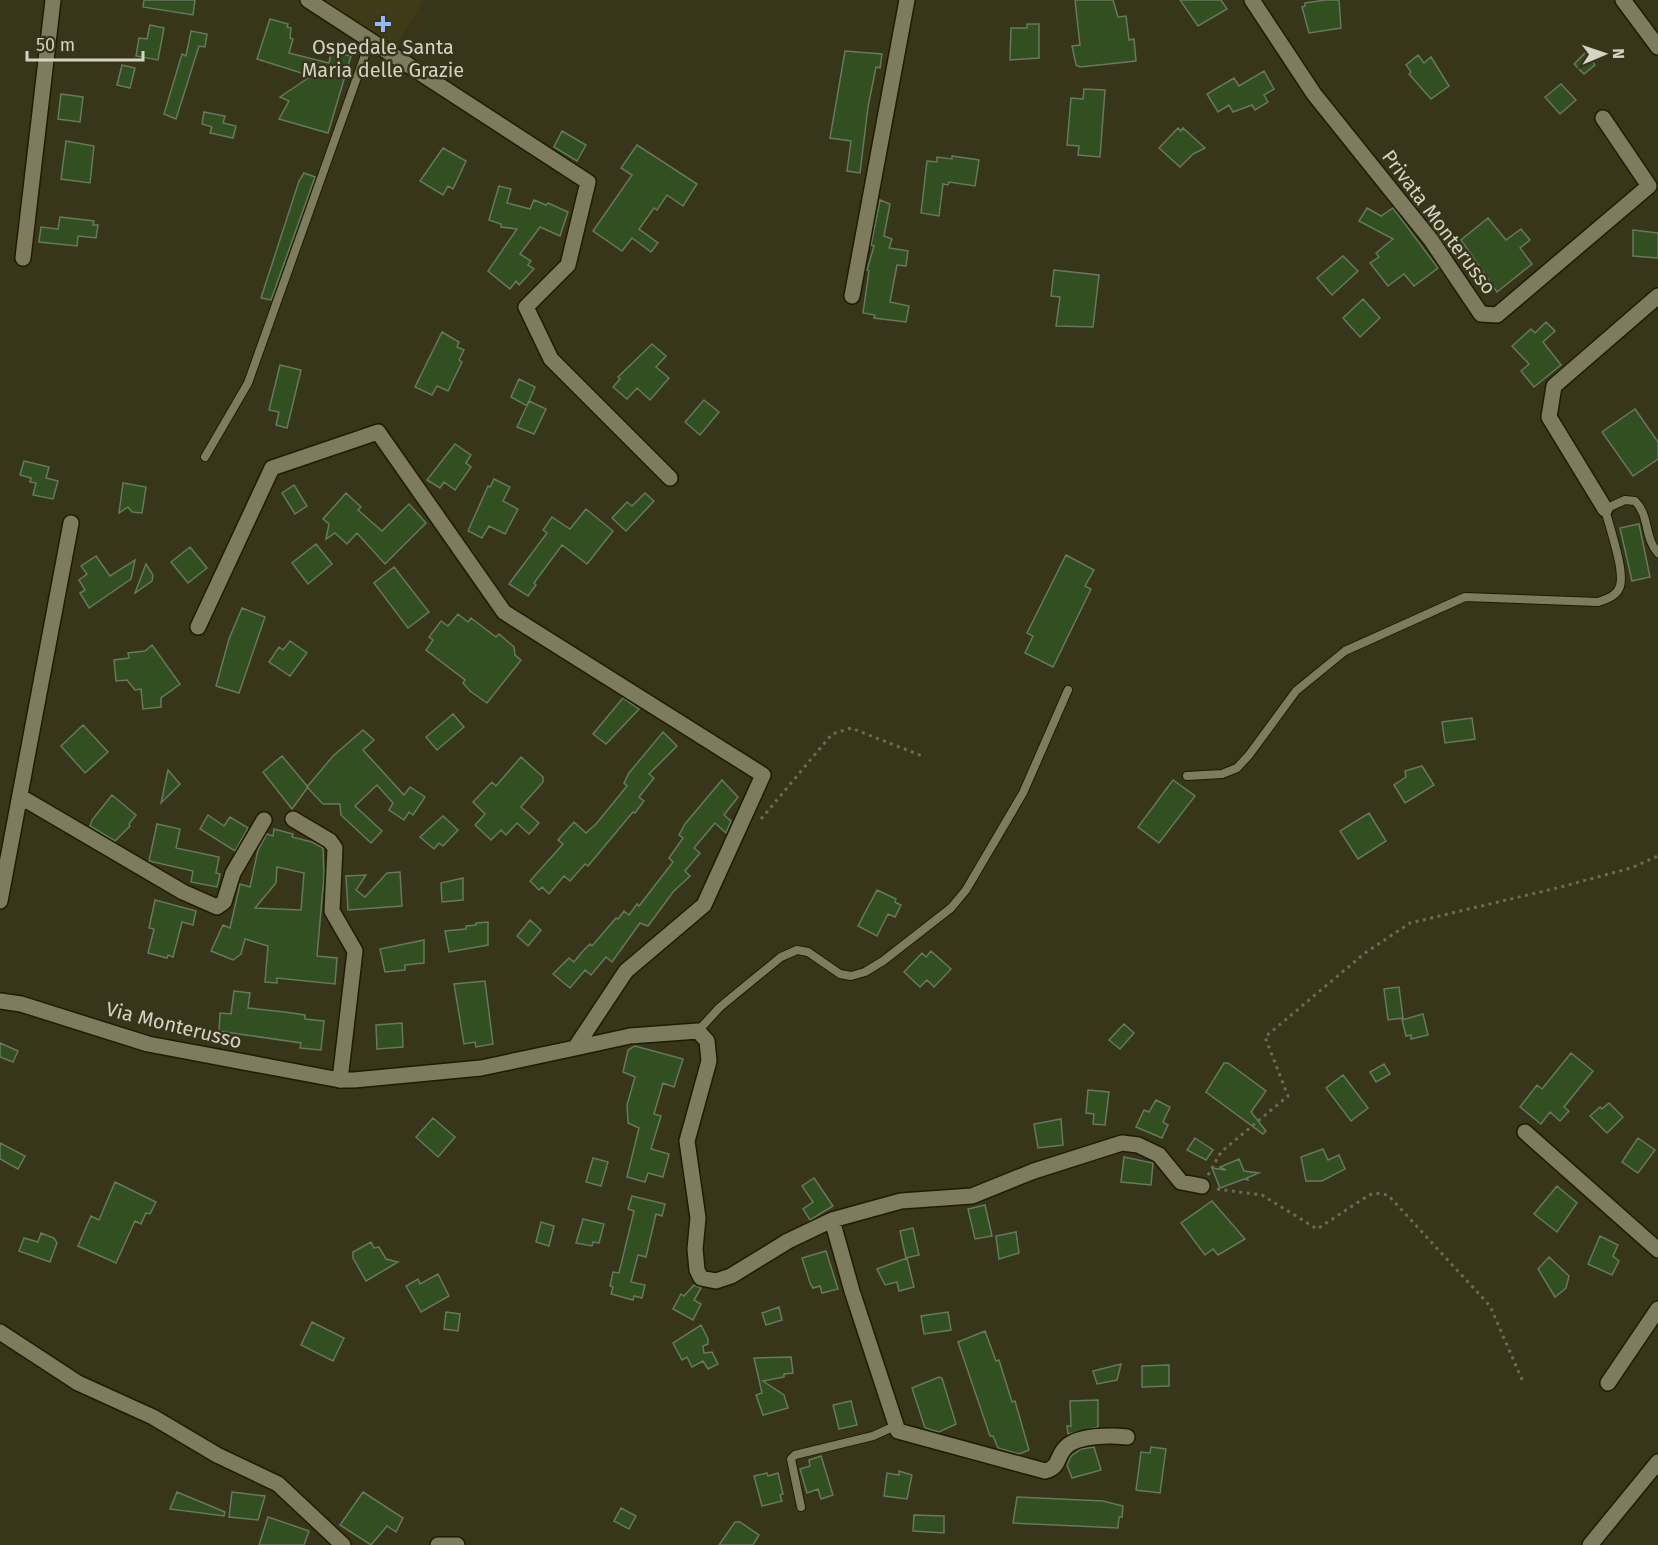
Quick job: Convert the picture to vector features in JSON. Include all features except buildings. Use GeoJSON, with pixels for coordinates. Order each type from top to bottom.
{"type":"FeatureCollection","features":[{"type":"Feature","properties":{"kind":"street"},"geometry":{"type":"LineString","coordinates":[[23,258],[53,0]]}},
{"type":"Feature","properties":{"kind":"street"},"geometry":{"type":"LineString","coordinates":[[308,0],[588,182],[568,265],[526,307],[551,360],[669,478]]}},
{"type":"Feature","properties":{"kind":"street"},"geometry":{"type":"LineString","coordinates":[[852,296],[907,0]]}},
{"type":"Feature","properties":{"kind":"street","name":"Privata Monterusso"},"geometry":{"type":"LineString","coordinates":[[1252,0],[1314,94],[1431,240],[1481,314],[1497,315],[1649,186],[1603,118]]}},
{"type":"Feature","properties":{"kind":"street"},"geometry":{"type":"LineString","coordinates":[[1623,0],[1658,47]]}},
{"type":"Feature","properties":{"kind":"street"},"geometry":{"type":"LineString","coordinates":[[1605,509],[1549,417],[1554,386],[1658,296]]}},
{"type":"Feature","properties":{"kind":"street"},"geometry":{"type":"LineString","coordinates":[[198,627],[272,468],[378,432],[504,612],[763,775],[704,905],[626,971],[575,1048]]}},
{"type":"Feature","properties":{"kind":"street"},"geometry":{"type":"LineString","coordinates":[[0,901],[71,523]]}},
{"type":"Feature","properties":{"kind":"street"},"geometry":{"type":"LineString","coordinates":[[21,797],[183,892],[217,907],[224,902],[232,873],[264,820]]}},
{"type":"Feature","properties":{"kind":"street"},"geometry":{"type":"LineString","coordinates":[[293,819],[330,841],[335,848],[332,911],[355,951],[340,1080]]}},
{"type":"Feature","properties":{"kind":"street","name":"Via Monterusso"},"geometry":{"type":"LineString","coordinates":[[0,1000],[21,1004],[148,1044],[340,1080],[481,1068],[630,1036],[698,1031]]}},
{"type":"Feature","properties":{"kind":"street"},"geometry":{"type":"LineString","coordinates":[[698,1031],[707,1041],[709,1061],[687,1141],[698,1218],[695,1250],[697,1270],[701,1278],[716,1281],[730,1276],[788,1241],[832,1220],[901,1201],[972,1197],[1034,1171],[1122,1143],[1138,1145],[1159,1155],[1180,1182],[1202,1186]]}},
{"type":"Feature","properties":{"kind":"street"},"geometry":{"type":"LineString","coordinates":[[1525,1132],[1658,1250]]}},
{"type":"Feature","properties":{"kind":"street"},"geometry":{"type":"LineString","coordinates":[[832,1220],[895,1426],[903,1435],[1045,1471],[1053,1469],[1058,1464],[1068,1444],[1105,1435],[1128,1437]]}},
{"type":"Feature","properties":{"kind":"street"},"geometry":{"type":"LineString","coordinates":[[1608,1383],[1658,1309]]}},
{"type":"Feature","properties":{"kind":"street"},"geometry":{"type":"LineString","coordinates":[[0,1332],[78,1383],[153,1417],[218,1455],[278,1484],[343,1545]]}},
{"type":"Feature","properties":{"kind":"street"},"geometry":{"type":"LineString","coordinates":[[1590,1545],[1658,1462]]}},
{"type":"Feature","properties":{"kind":"street"},"geometry":{"type":"LineString","coordinates":[[438,1545],[457,1545]]}},
{"type":"Feature","properties":{"kind":"lane"},"geometry":{"type":"LineString","coordinates":[[206,457],[248,383],[370,41]]}},
{"type":"Feature","properties":{"kind":"lane"},"geometry":{"type":"LineString","coordinates":[[1187,776],[1222,774],[1237,768],[1296,691],[1346,651],[1465,597],[1598,602],[1611,598],[1620,586],[1619,568],[1605,509],[1625,500],[1635,501],[1643,510],[1647,535],[1658,553]]}},
{"type":"Feature","properties":{"kind":"lane"},"geometry":{"type":"LineString","coordinates":[[698,1031],[720,1007],[781,957],[797,950],[808,952],[840,974],[851,975],[865,972],[883,961],[951,908],[966,890],[1023,793],[1068,690]]}},
{"type":"Feature","properties":{"kind":"lane"},"geometry":{"type":"LineString","coordinates":[[801,1507],[791,1459],[795,1455],[873,1436],[895,1426]]}},
{"type":"Feature","properties":{"kind":"path"},"geometry":{"type":"LineString","coordinates":[[759,821],[832,734],[851,728],[925,757]]}},
{"type":"Feature","properties":{"kind":"path"},"geometry":{"type":"LineString","coordinates":[[1524,1384],[1490,1306],[1388,1195],[1376,1193],[1369,1196],[1324,1227],[1317,1229],[1262,1195],[1202,1186],[1221,1152],[1288,1096],[1265,1037],[1365,953],[1410,923],[1568,886],[1631,868],[1658,856]]}},
{"type":"Feature","properties":{"kind":"shaded area","name":"Ospedale Santa Maria delle Grazie"},"geometry":{"type":"Polygon","coordinates":[[[319,0],[424,0],[394,48],[319,0]]]}},
{"type":"Feature","properties":{"kind":"place","name":"Ospedale Santa Maria delle Grazie"},"geometry":{"type":"Point","coordinates":[383,24]}}]}
